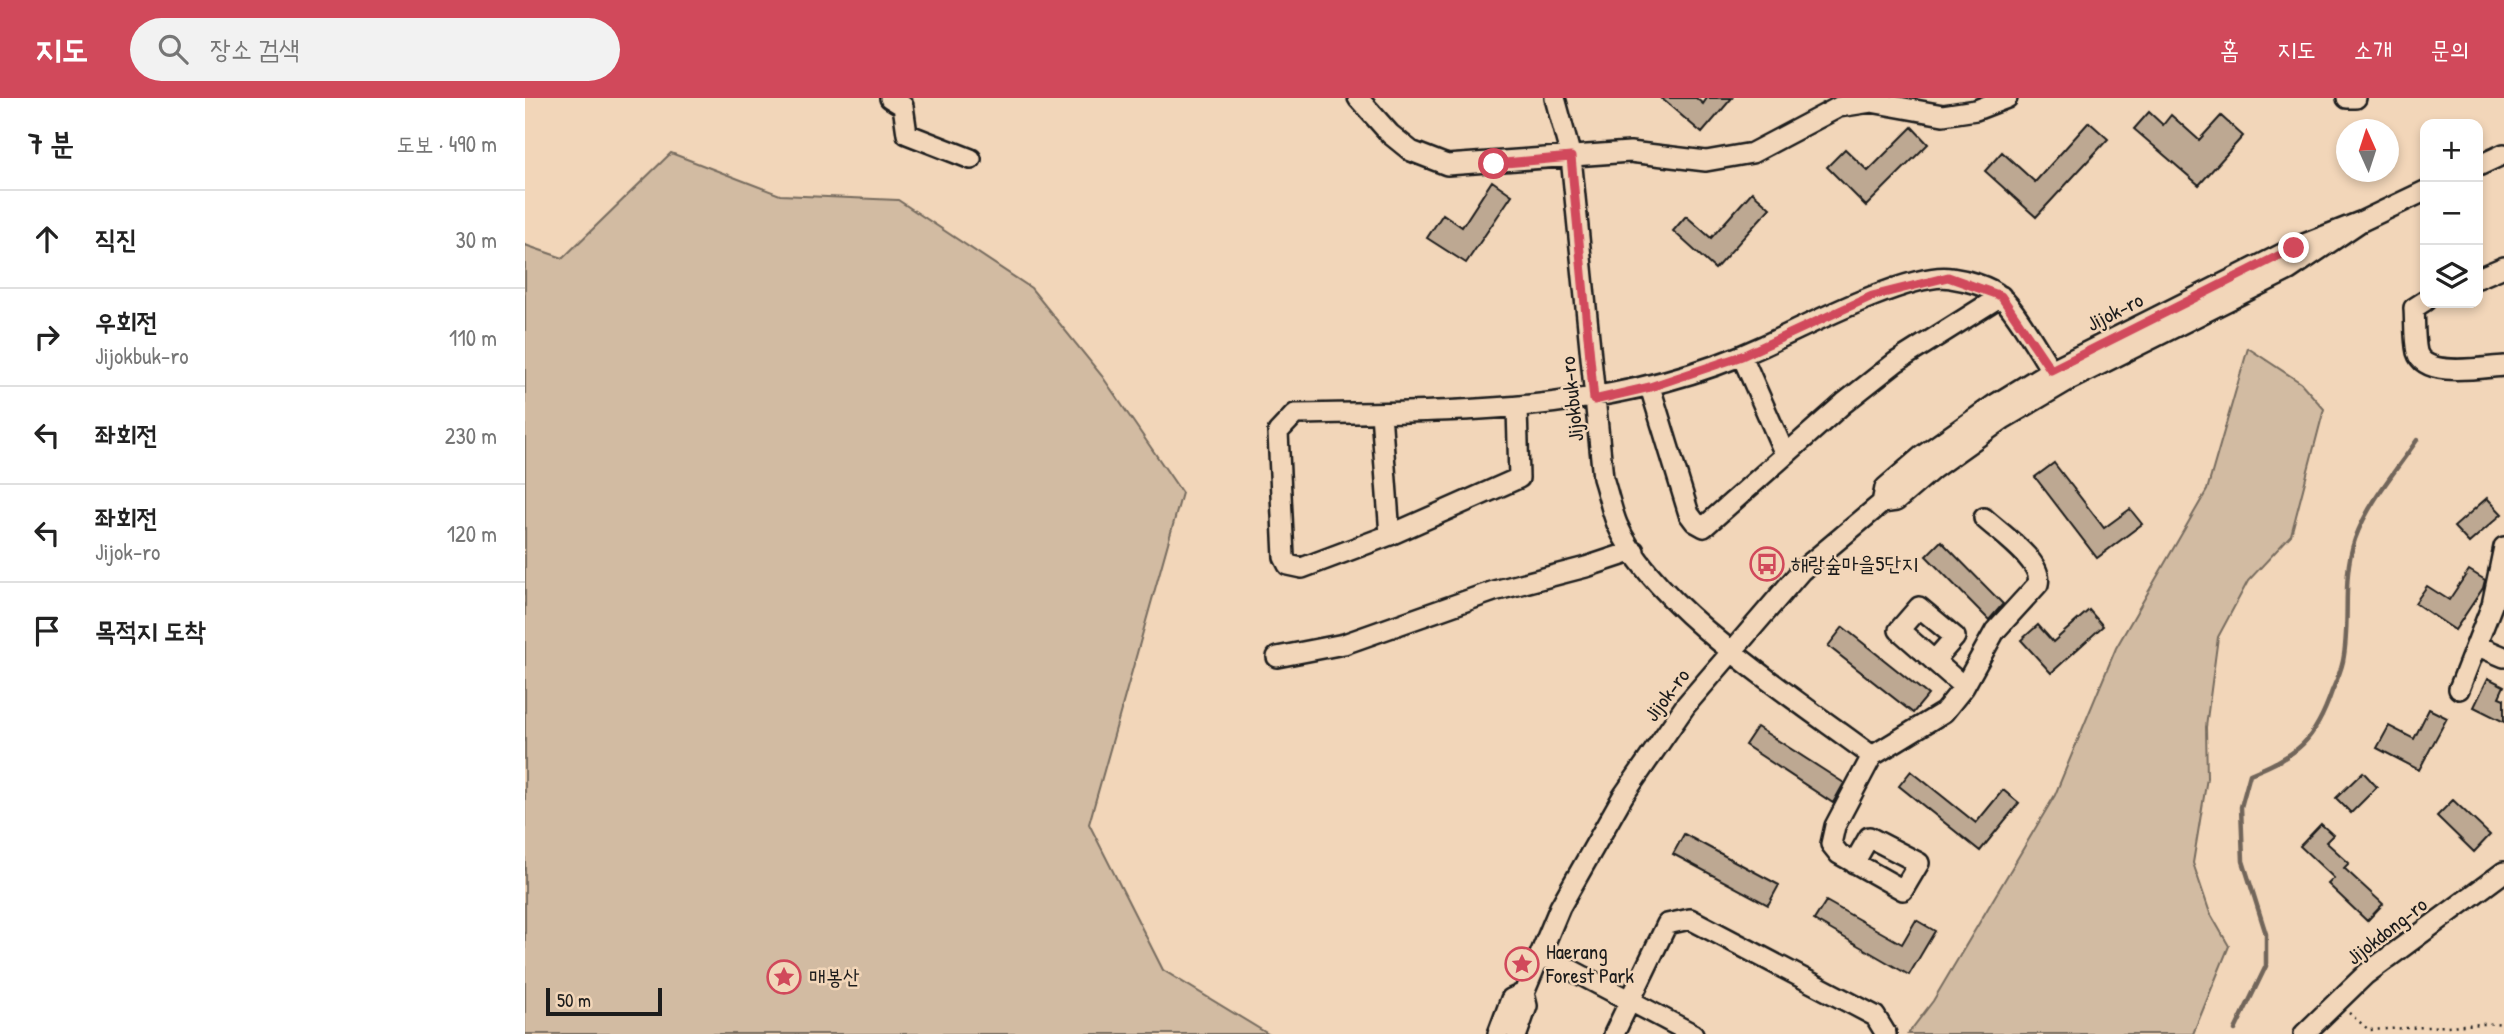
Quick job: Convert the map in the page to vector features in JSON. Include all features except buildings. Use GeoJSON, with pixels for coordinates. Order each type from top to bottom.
{"type":"FeatureCollection","features":[{"type":"Feature","properties":{"kind":"street"},"geometry":{"type":"LineString","coordinates":[[890,98],[903,106],[907,134],[971,159]]}},
{"type":"Feature","properties":{"kind":"street"},"geometry":{"type":"LineString","coordinates":[[1359,98],[1390,134],[1411,151],[1447,165],[1630,152],[1706,161],[1752,153],[1839,107],[1871,102],[1943,115],[1976,110],[2007,98]]}},
{"type":"Feature","properties":{"kind":"street","name":"Jijokbuk-ro"},"geometry":{"type":"LineString","coordinates":[[1555,98],[1571,157],[1603,478],[1618,526],[1649,574],[1690,616],[1872,756]]}},
{"type":"Feature","properties":{"kind":"street"},"geometry":{"type":"LineString","coordinates":[[2347,98],[2357,98]]}},
{"type":"Feature","properties":{"kind":"street"},"geometry":{"type":"LineString","coordinates":[[2483,164],[2504,154]]}},
{"type":"Feature","properties":{"kind":"street","name":"Jijok-ro"},"geometry":{"type":"LineString","coordinates":[[1882,503],[1885,488],[1923,456],[1994,404],[2051,370],[2294,248],[2360,222],[2420,193]]}},
{"type":"Feature","properties":{"kind":"street","name":"Jijok-ro"},"geometry":{"type":"LineString","coordinates":[[1517,1034],[1527,1006],[1524,993],[1560,907],[1623,796],[1686,705],[1801,571],[1882,503],[1896,501],[1933,469],[2003,419],[2069,380],[2288,270],[2360,222]]}},
{"type":"Feature","properties":{"kind":"street"},"geometry":{"type":"LineString","coordinates":[[2483,276],[2504,267]]}},
{"type":"Feature","properties":{"kind":"street"},"geometry":{"type":"LineString","coordinates":[[1517,408],[1519,478],[1390,535],[1302,568],[1288,565],[1284,557],[1278,432],[1295,414],[1517,408],[1594,400],[1650,387],[1742,356],[1872,296],[1923,281],[1948,277],[2001,296],[2051,370]]}},
{"type":"Feature","properties":{"kind":"street"},"geometry":{"type":"LineString","coordinates":[[1650,387],[1689,514],[1704,527],[1784,453],[1896,362],[2001,296]]}},
{"type":"Feature","properties":{"kind":"street"},"geometry":{"type":"LineString","coordinates":[[2420,304],[2414,308],[2417,354],[2428,365],[2445,370],[2504,366]]}},
{"type":"Feature","properties":{"kind":"street"},"geometry":{"type":"LineString","coordinates":[[1742,356],[1784,453]]}},
{"type":"Feature","properties":{"kind":"street"},"geometry":{"type":"LineString","coordinates":[[1381,413],[1390,535]]}},
{"type":"Feature","properties":{"kind":"street"},"geometry":{"type":"LineString","coordinates":[[1854,863],[1839,854],[1831,844],[1835,826],[1872,756],[1944,712],[1964,687],[1995,631],[2038,584],[2040,576],[2035,565],[1984,518]]}},
{"type":"Feature","properties":{"kind":"street"},"geometry":{"type":"LineString","coordinates":[[2459,689],[2492,605],[2504,547]]}},
{"type":"Feature","properties":{"kind":"street"},"geometry":{"type":"LineString","coordinates":[[1277,657],[1344,644],[1494,591],[1586,568],[1634,551]]}},
{"type":"Feature","properties":{"kind":"street"},"geometry":{"type":"LineString","coordinates":[[2478,646],[2504,657]]}},
{"type":"Feature","properties":{"kind":"street"},"geometry":{"type":"LineString","coordinates":[[1934,661],[1964,687]]}},
{"type":"Feature","properties":{"kind":"street","name":"Jijokdong-ro"},"geometry":{"type":"LineString","coordinates":[[2304,1034],[2367,974],[2504,872]]}},
{"type":"Feature","properties":{"kind":"street"},"geometry":{"type":"LineString","coordinates":[[1613,1034],[1667,924],[1690,919],[1875,1016],[1886,1034]]}},
{"type":"Feature","properties":{"kind":"street"},"geometry":{"type":"LineString","coordinates":[[1541,954],[1693,1034]]}},
{"type":"Feature","properties":{"kind":"street","name":"Jijok-ro"},"geometry":{"type":"LineString","coordinates":[[1499,1034],[1511,999],[1524,993]]}},
{"type":"Feature","properties":{"kind":"path"},"geometry":{"type":"LineString","coordinates":[[2336,1002],[2369,1030],[2504,1023]]}},
{"type":"Feature","properties":{"kind":"shaded area"},"geometry":{"type":"Polygon","coordinates":[[[671,153],[780,195],[898,200],[1031,288],[1102,376],[1182,493],[1089,824],[1163,970],[1268,1034],[525,1034],[525,245],[563,258],[671,153]]]}},
{"type":"Feature","properties":{"kind":"shaded area"},"geometry":{"type":"Polygon","coordinates":[[[2248,348],[2301,383],[2324,409],[2291,535],[2248,581],[2218,637],[2206,727],[2207,778],[2193,863],[2210,913],[2229,946],[2193,1034],[1908,1034],[1933,1001],[2055,795],[2116,648],[2207,490],[2248,348]]]}},
{"type":"Feature","properties":{"kind":"waterway"},"geometry":{"type":"LineString","coordinates":[[2235,1030],[2266,966],[2266,934],[2243,861],[2241,807],[2250,774],[2293,753],[2319,722],[2343,661],[2348,569],[2355,539],[2375,500],[2417,440]]}},
{"type":"Feature","properties":{"kind":"place","name":"해랑숲마을5단지"},"geometry":{"type":"Point","coordinates":[1767,564]}},
{"type":"Feature","properties":{"kind":"place","name":"Haerang Forest Park"},"geometry":{"type":"Point","coordinates":[1522,964]}},
{"type":"Feature","properties":{"kind":"place","name":"매봉산"},"geometry":{"type":"Point","coordinates":[784,977]}},
{"type":"Feature","properties":{"kind":"route"},"geometry":{"type":"LineString","coordinates":[[1494,164],[1571,157],[1594,400],[1650,387],[1742,356],[1872,296],[1923,281],[1948,277],[1991,290],[2001,296],[2051,370],[2294,248]]}}]}
